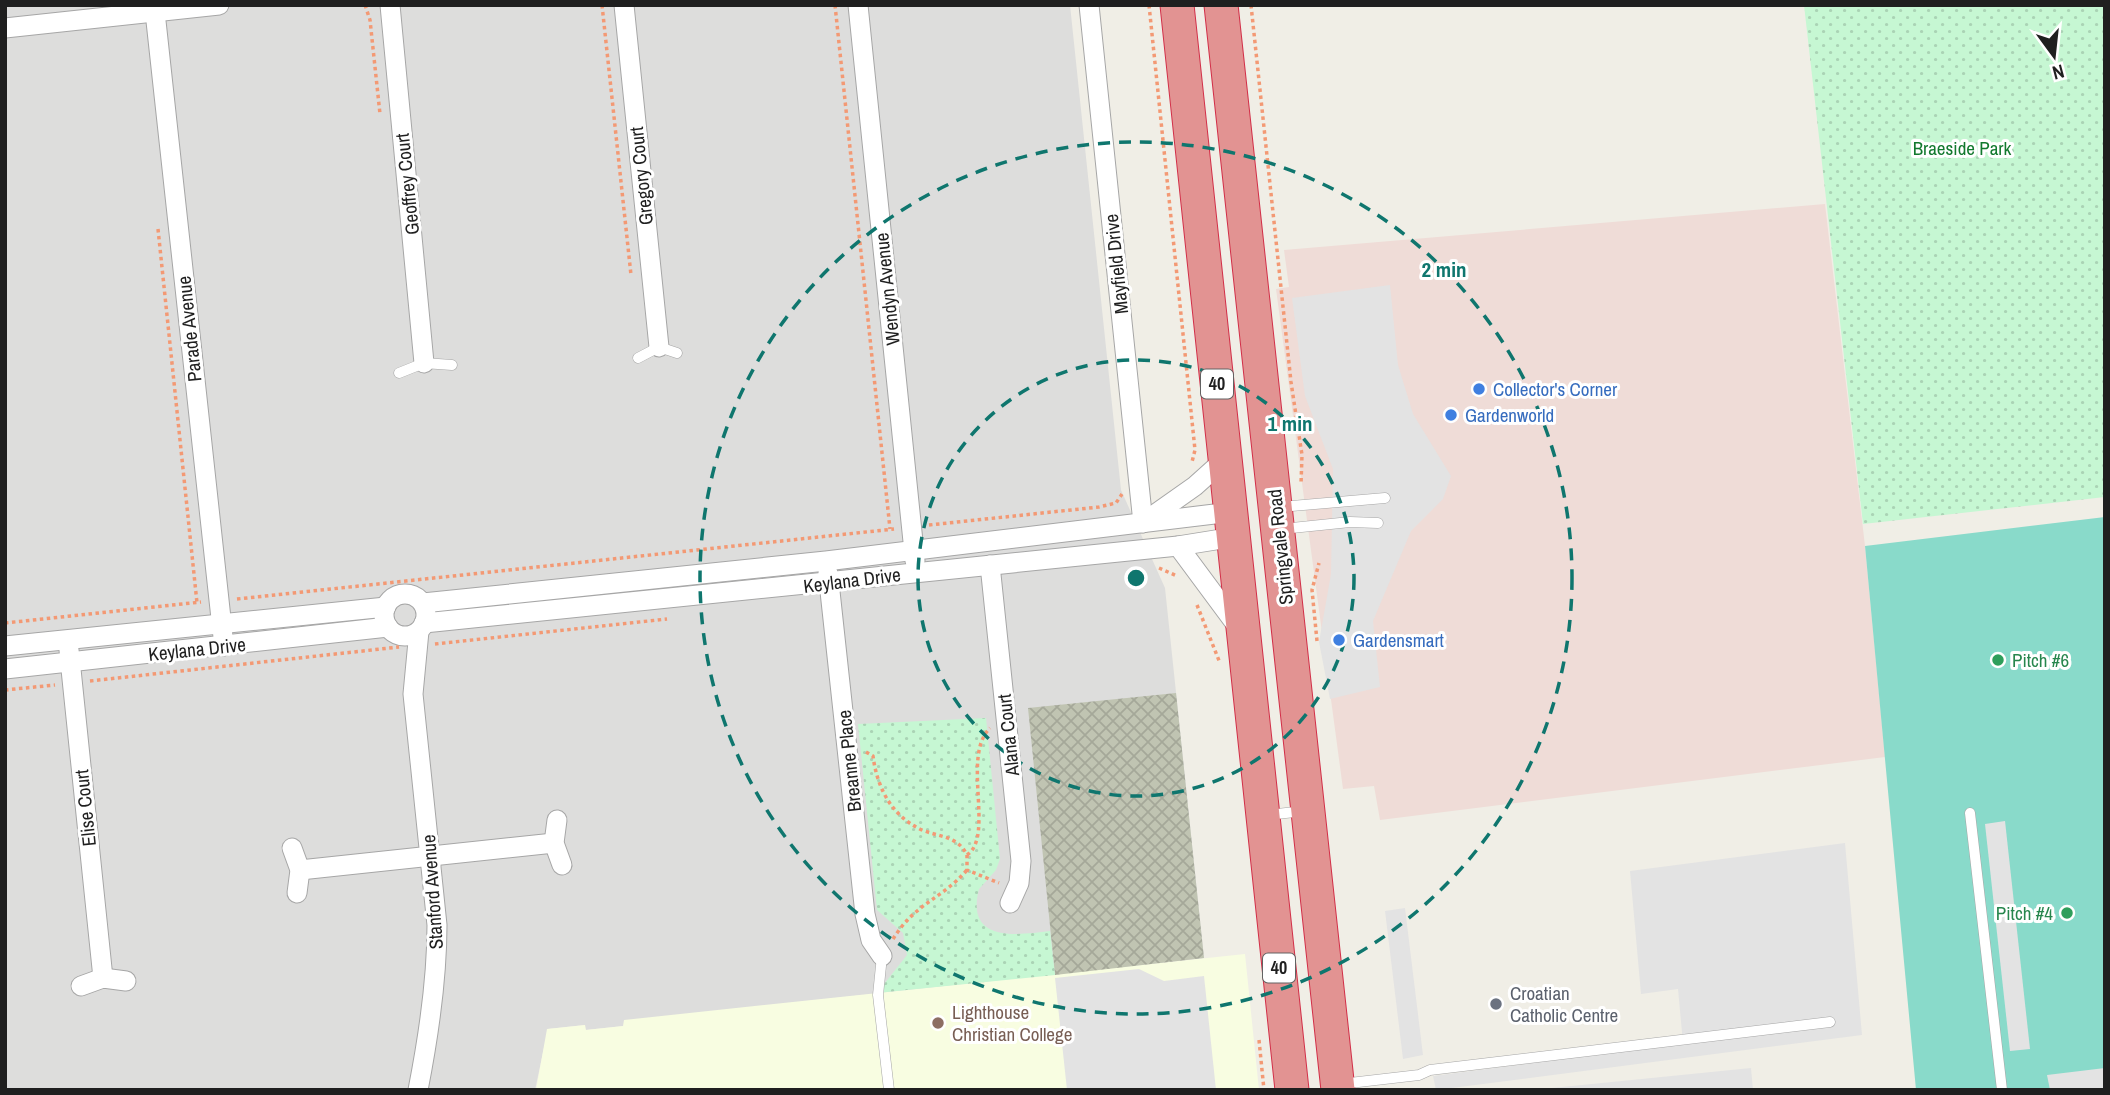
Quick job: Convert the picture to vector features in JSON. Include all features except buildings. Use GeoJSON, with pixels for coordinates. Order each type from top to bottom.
{"type":"FeatureCollection","features":[{"type":"Feature","properties":{"kind":"highway","name":"40"},"geometry":{"type":"LineString","coordinates":[[1177,5],[1292,1090]]}},
{"type":"Feature","properties":{"kind":"highway","name":"Springvale Road"},"geometry":{"type":"LineString","coordinates":[[1222,5],[1337,1087]]}},
{"type":"Feature","properties":{"kind":"highway","name":"Keylana Drive"},"geometry":{"type":"LineString","coordinates":[[1233,525],[1277,518]]}},
{"type":"Feature","properties":{"kind":"street"},"geometry":{"type":"LineString","coordinates":[[5,27],[219,5]]}},
{"type":"Feature","properties":{"kind":"street","name":"Geoffrey Court"},"geometry":{"type":"LineString","coordinates":[[390,5],[424,363]]}},
{"type":"Feature","properties":{"kind":"street","name":"Gregory Court"},"geometry":{"type":"LineString","coordinates":[[624,5],[668,350]]}},
{"type":"Feature","properties":{"kind":"street","name":"Wendyn Avenue"},"geometry":{"type":"LineString","coordinates":[[858,5],[917,572]]}},
{"type":"Feature","properties":{"kind":"street","name":"Mayfield Drive"},"geometry":{"type":"LineString","coordinates":[[1089,5],[1143,523]]}},
{"type":"Feature","properties":{"kind":"street","name":"Parade Avenue"},"geometry":{"type":"LineString","coordinates":[[155,12],[224,646]]}},
{"type":"Feature","properties":{"kind":"street"},"geometry":{"type":"LineString","coordinates":[[1143,523],[1195,486],[1225,459]]}},
{"type":"Feature","properties":{"kind":"street","name":"Keylana Drive"},"geometry":{"type":"LineString","coordinates":[[5,646],[386,607],[394,597],[406,594],[423,603],[826,561],[1143,523],[1233,525]]}},
{"type":"Feature","properties":{"kind":"street","name":"Keylana Drive"},"geometry":{"type":"LineString","coordinates":[[5,669],[224,646],[407,635],[917,572],[1178,546],[1233,525]]}},
{"type":"Feature","properties":{"kind":"street"},"geometry":{"type":"LineString","coordinates":[[1178,546],[1244,634]]}},
{"type":"Feature","properties":{"kind":"street","name":"Breanne Place"},"geometry":{"type":"LineString","coordinates":[[826,561],[865,914],[871,940],[882,956]]}},
{"type":"Feature","properties":{"kind":"street","name":"Alana Court"},"geometry":{"type":"LineString","coordinates":[[990,565],[1021,861],[1013,897]]}},
{"type":"Feature","properties":{"kind":"street"},"geometry":{"type":"LineString","coordinates":[[386,607],[407,635],[426,610],[423,603]]}},
{"type":"Feature","properties":{"kind":"street","name":"Stanford Avenue"},"geometry":{"type":"LineString","coordinates":[[407,635],[437,925],[436,983],[418,1090]]}},
{"type":"Feature","properties":{"kind":"street","name":"Elise Court"},"geometry":{"type":"LineString","coordinates":[[67,639],[103,978]]}},
{"type":"Feature","properties":{"kind":"street"},"geometry":{"type":"LineString","coordinates":[[557,820],[554,843],[562,865]]}},
{"type":"Feature","properties":{"kind":"street"},"geometry":{"type":"LineString","coordinates":[[300,870],[554,843]]}},
{"type":"Feature","properties":{"kind":"street"},"geometry":{"type":"LineString","coordinates":[[292,848],[300,870],[298,893]]}},
{"type":"Feature","properties":{"kind":"street"},"geometry":{"type":"LineString","coordinates":[[81,986],[103,978],[126,981]]}},
{"type":"Feature","properties":{"kind":"lane"},"geometry":{"type":"LineString","coordinates":[[638,358],[668,350]]}},
{"type":"Feature","properties":{"kind":"lane"},"geometry":{"type":"LineString","coordinates":[[399,373],[424,363],[452,365]]}},
{"type":"Feature","properties":{"kind":"lane"},"geometry":{"type":"LineString","coordinates":[[1277,518],[1385,498]]}},
{"type":"Feature","properties":{"kind":"lane"},"geometry":{"type":"LineString","coordinates":[[1277,518],[1378,523]]}},
{"type":"Feature","properties":{"kind":"lane"},"geometry":{"type":"LineString","coordinates":[[1263,816],[1307,811]]}},
{"type":"Feature","properties":{"kind":"lane"},"geometry":{"type":"LineString","coordinates":[[1970,813],[2002,1090]]}},
{"type":"Feature","properties":{"kind":"lane"},"geometry":{"type":"LineString","coordinates":[[882,956],[878,995],[890,1090]]}},
{"type":"Feature","properties":{"kind":"lane"},"geometry":{"type":"LineString","coordinates":[[1337,1087],[1419,1075],[1430,1070],[1830,1022]]}},
{"type":"Feature","properties":{"kind":"path"},"geometry":{"type":"LineString","coordinates":[[603,5],[632,282]]}},
{"type":"Feature","properties":{"kind":"path"},"geometry":{"type":"LineString","coordinates":[[835,5],[890,530]]}},
{"type":"Feature","properties":{"kind":"path"},"geometry":{"type":"LineString","coordinates":[[1149,5],[1195,450],[1189,468]]}},
{"type":"Feature","properties":{"kind":"path"},"geometry":{"type":"LineString","coordinates":[[1251,5],[1291,382],[1302,455],[1301,484]]}},
{"type":"Feature","properties":{"kind":"path"},"geometry":{"type":"LineString","coordinates":[[157,222],[197,603]]}},
{"type":"Feature","properties":{"kind":"path"},"geometry":{"type":"LineString","coordinates":[[5,623],[1099,508],[1116,503],[1123,492]]}},
{"type":"Feature","properties":{"kind":"path"},"geometry":{"type":"LineString","coordinates":[[1318,645],[1312,590],[1319,563]]}},
{"type":"Feature","properties":{"kind":"path"},"geometry":{"type":"LineString","coordinates":[[1147,569],[1161,568],[1182,579]]}},
{"type":"Feature","properties":{"kind":"path"},"geometry":{"type":"LineString","coordinates":[[1193,596],[1220,664]]}},
{"type":"Feature","properties":{"kind":"path"},"geometry":{"type":"LineString","coordinates":[[5,690],[72,683],[407,635],[675,618]]}},
{"type":"Feature","properties":{"kind":"path"},"geometry":{"type":"LineString","coordinates":[[882,956],[905,920],[926,901],[951,888],[967,870],[967,855],[976,844],[980,808],[977,752],[986,732],[1006,717]]}},
{"type":"Feature","properties":{"kind":"path"},"geometry":{"type":"LineString","coordinates":[[848,752],[871,754],[878,786],[892,806],[919,829],[954,840],[967,855]]}},
{"type":"Feature","properties":{"kind":"path"},"geometry":{"type":"LineString","coordinates":[[967,870],[1013,897]]}},
{"type":"Feature","properties":{"kind":"shaded area"},"geometry":{"type":"Polygon","coordinates":[[[5,5],[1070,5],[1121,490],[1165,588],[1204,958],[624,1021],[624,1026],[585,1030],[585,1025],[548,1029],[535,1090],[5,1090],[5,5]]]}},
{"type":"Feature","properties":{"kind":"shaded area"},"geometry":{"type":"Polygon","coordinates":[[[1825,204],[1865,546],[1885,757],[1380,820],[1374,786],[1343,789],[1276,289],[1289,287],[1284,250],[1825,204]]]}},
{"type":"Feature","properties":{"kind":"shaded area"},"geometry":{"type":"Polygon","coordinates":[[[1390,285],[1398,365],[1413,414],[1451,476],[1443,499],[1411,531],[1373,621],[1380,687],[1330,699],[1319,642],[1331,574],[1333,469],[1305,396],[1292,298],[1390,285]]]}},
{"type":"Feature","properties":{"kind":"shaded area"},"geometry":{"type":"Polygon","coordinates":[[[2105,517],[2105,1090],[1916,1090],[1865,546],[2105,517]]]}},
{"type":"Feature","properties":{"kind":"shaded area"},"geometry":{"type":"Polygon","coordinates":[[[1176,693],[1204,958],[1055,975],[1028,708],[1176,693]]]}},
{"type":"Feature","properties":{"kind":"shaded area"},"geometry":{"type":"Polygon","coordinates":[[[2005,821],[2030,1049],[2010,1051],[1985,824],[2005,821]]]}},
{"type":"Feature","properties":{"kind":"shaded area"},"geometry":{"type":"Polygon","coordinates":[[[1845,843],[1862,1035],[1436,1090],[1433,1076],[1683,1043],[1678,989],[1641,994],[1630,871],[1845,843]]]}},
{"type":"Feature","properties":{"kind":"shaded area"},"geometry":{"type":"Polygon","coordinates":[[[1405,908],[1423,1055],[1403,1059],[1385,911],[1405,908]]]}},
{"type":"Feature","properties":{"kind":"shaded area","name":"Lighthouse Christian College"},"geometry":{"type":"Polygon","coordinates":[[[1245,954],[1259,1090],[536,1090],[547,1029],[585,1025],[586,1030],[623,1026],[624,1020],[1245,954]]]}},
{"type":"Feature","properties":{"kind":"shaded area"},"geometry":{"type":"Polygon","coordinates":[[[1139,969],[1164,981],[1204,976],[1216,1090],[1067,1090],[1055,978],[1139,969]]]}},
{"type":"Feature","properties":{"kind":"shaded area"},"geometry":{"type":"Polygon","coordinates":[[[1751,1068],[1753,1090],[1552,1090],[1552,1088],[1751,1068]]]}},
{"type":"Feature","properties":{"kind":"shaded area"},"geometry":{"type":"Polygon","coordinates":[[[2105,1068],[2105,1090],[2050,1090],[2047,1075],[2105,1068]]]}},
{"type":"Feature","properties":{"kind":"green space","name":"Braeside Park"},"geometry":{"type":"Polygon","coordinates":[[[1804,5],[2105,5],[2105,497],[1863,524],[1804,5]]]}},
{"type":"Feature","properties":{"kind":"green space"},"geometry":{"type":"Polygon","coordinates":[[[986,718],[1000,859],[996,870],[979,889],[977,906],[980,919],[987,927],[997,932],[1023,934],[1050,931],[1055,975],[877,993],[907,955],[903,933],[877,910],[858,724],[986,718]]]}},
{"type":"Feature","properties":{"kind":"place","name":"Collector's Corner"},"geometry":{"type":"Point","coordinates":[1479,389]}},
{"type":"Feature","properties":{"kind":"place","name":"Gardenworld"},"geometry":{"type":"Point","coordinates":[1451,415]}},
{"type":"Feature","properties":{"kind":"place","name":"Gardensmart"},"geometry":{"type":"Point","coordinates":[1339,640]}},
{"type":"Feature","properties":{"kind":"place","name":"Pitch #6"},"geometry":{"type":"Point","coordinates":[1998,660]}},
{"type":"Feature","properties":{"kind":"place","name":"Pitch #4"},"geometry":{"type":"Point","coordinates":[2067,913]}},
{"type":"Feature","properties":{"kind":"place","name":"Croatian Catholic Centre"},"geometry":{"type":"Point","coordinates":[1496,1004]}},
{"type":"Feature","properties":{"kind":"place","name":"Lighthouse Christian College"},"geometry":{"type":"Point","coordinates":[938,1023]}}]}
